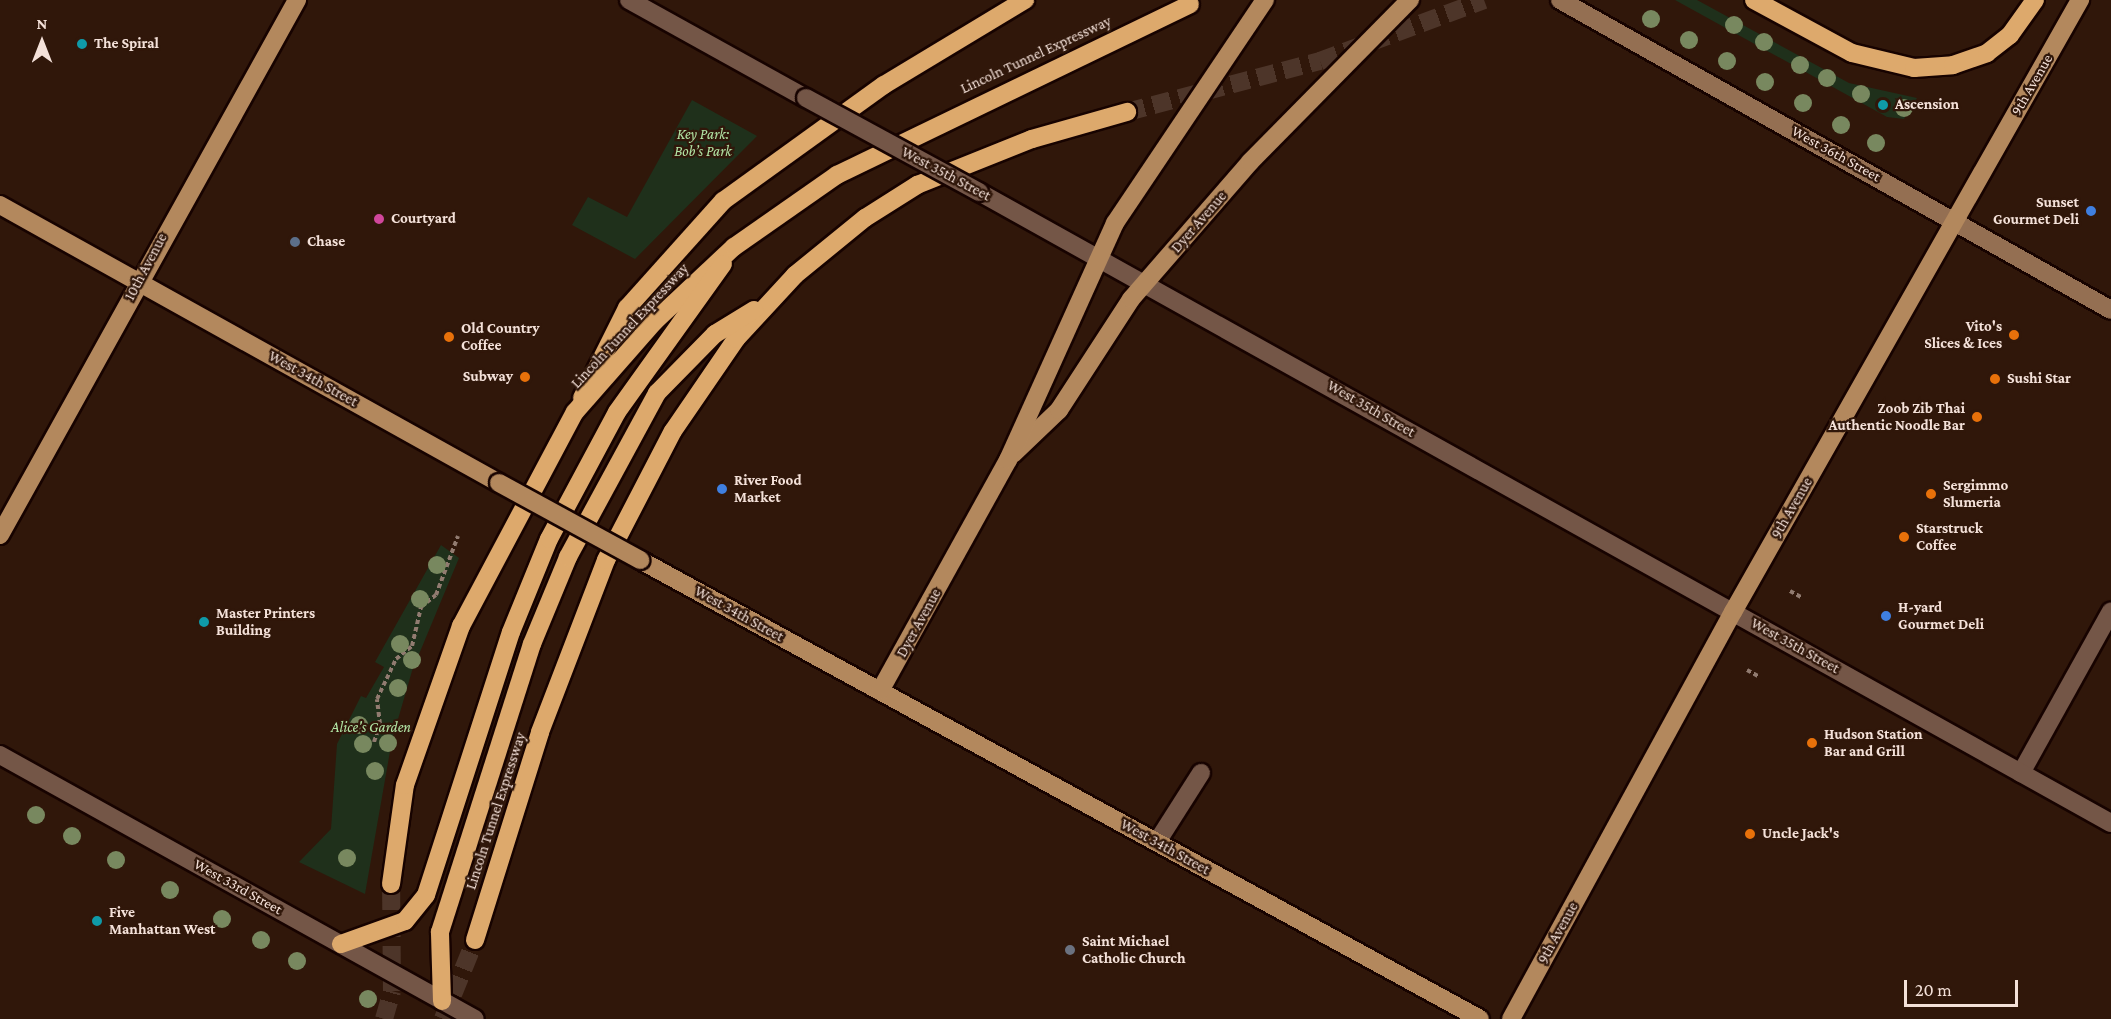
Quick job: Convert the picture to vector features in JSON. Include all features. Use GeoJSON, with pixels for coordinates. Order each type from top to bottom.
{"type":"FeatureCollection","features":[{"type":"Feature","properties":{"kind":"highway"},"geometry":{"type":"LineString","coordinates":[[575,412],[627,308],[723,201],[884,85],[1025,0]]}},
{"type":"Feature","properties":{"kind":"highway"},"geometry":{"type":"LineString","coordinates":[[1754,0],[1852,53],[1914,68],[1953,65],[1987,53],[2010,35],[2035,0]]}},
{"type":"Feature","properties":{"kind":"highway","name":"Lincoln Tunnel Expressway"},"geometry":{"type":"LineString","coordinates":[[391,884],[405,785],[439,674],[480,586],[575,412],[686,287],[734,247],[876,153],[1190,4]]}},
{"type":"Feature","properties":{"kind":"highway","name":"Lincoln Tunnel Expressway"},"geometry":{"type":"LineString","coordinates":[[475,940],[540,732],[606,560],[673,431],[765,303],[865,218],[917,184],[1032,139],[1127,112]]}},
{"type":"Feature","properties":{"kind":"highway"},"geometry":{"type":"LineString","coordinates":[[341,944],[405,921],[426,895],[496,676],[549,539],[628,396],[734,247]]}},
{"type":"Feature","properties":{"kind":"highway"},"geometry":{"type":"LineString","coordinates":[[442,1001],[440,932],[525,666],[568,557],[657,393],[715,334],[765,303]]}},
{"type":"Feature","properties":{"kind":"main road","name":"10th Avenue"},"geometry":{"type":"LineString","coordinates":[[0,535],[297,0]]}},
{"type":"Feature","properties":{"kind":"main road","name":"Dyer Avenue"},"geometry":{"type":"LineString","coordinates":[[880,691],[1008,460],[1097,257],[1265,0]]}},
{"type":"Feature","properties":{"kind":"main road","name":"Dyer Avenue"},"geometry":{"type":"LineString","coordinates":[[1008,460],[1082,381],[1118,316],[1250,162],[1410,0]]}},
{"type":"Feature","properties":{"kind":"main road","name":"West 36th Street"},"geometry":{"type":"LineString","coordinates":[[1560,0],[2111,310]]}},
{"type":"Feature","properties":{"kind":"main road","name":"9th Avenue"},"geometry":{"type":"LineString","coordinates":[[1511,1019],[1733,612],[2080,0]]}},
{"type":"Feature","properties":{"kind":"main road","name":"West 34th Street"},"geometry":{"type":"LineString","coordinates":[[0,205],[499,483],[1480,1019]]}},
{"type":"Feature","properties":{"kind":"street","name":"West 35th Street"},"geometry":{"type":"LineString","coordinates":[[629,0],[1145,283],[2111,823]]}},
{"type":"Feature","properties":{"kind":"street"},"geometry":{"type":"LineString","coordinates":[[2021,773],[2111,611]]}},
{"type":"Feature","properties":{"kind":"street","name":"West 33rd Street"},"geometry":{"type":"LineString","coordinates":[[0,755],[475,1019]]}},
{"type":"Feature","properties":{"kind":"street"},"geometry":{"type":"LineString","coordinates":[[1157,843],[1201,773]]}},
{"type":"Feature","properties":{"kind":"path"},"geometry":{"type":"LineString","coordinates":[[374,742],[380,724],[377,699],[396,659],[412,646],[422,607],[436,595],[458,536]]}},
{"type":"Feature","properties":{"kind":"path"},"geometry":{"type":"LineString","coordinates":[[1790,591],[1801,597]]}},
{"type":"Feature","properties":{"kind":"path"},"geometry":{"type":"LineString","coordinates":[[1747,670],[1758,676]]}},
{"type":"Feature","properties":{"kind":"green space"},"geometry":{"type":"Polygon","coordinates":[[[1675,0],[1697,0],[1849,83],[1917,98],[1904,119],[1887,117],[1675,0]]]}},
{"type":"Feature","properties":{"kind":"green space","name":"Key Park: Bob’s Park"},"geometry":{"type":"Polygon","coordinates":[[[692,100],[757,136],[635,259],[572,225],[588,197],[627,217],[692,100]]]}},
{"type":"Feature","properties":{"kind":"green space","name":"Alice's Garden"},"geometry":{"type":"Polygon","coordinates":[[[441,545],[459,558],[412,671],[392,740],[365,894],[299,862],[331,829],[337,744],[361,696],[366,698],[384,667],[375,662],[441,545]]]}},
{"type":"Feature","properties":{"kind":"tunnel"},"geometry":{"type":"LineString","coordinates":[[1127,112],[1320,61],[1484,0]]}},
{"type":"Feature","properties":{"kind":"tunnel"},"geometry":{"type":"LineString","coordinates":[[384,1019],[392,991],[391,884]]}},
{"type":"Feature","properties":{"kind":"tunnel"},"geometry":{"type":"LineString","coordinates":[[443,1019],[475,940]]}},
{"type":"Feature","properties":{"kind":"place","name":"The Spiral"},"geometry":{"type":"Point","coordinates":[82,44]}},
{"type":"Feature","properties":{"kind":"place","name":"Ascension"},"geometry":{"type":"Point","coordinates":[1883,105]}},
{"type":"Feature","properties":{"kind":"place","name":"Sunset Gourmet Deli"},"geometry":{"type":"Point","coordinates":[2091,211]}},
{"type":"Feature","properties":{"kind":"place","name":"Courtyard"},"geometry":{"type":"Point","coordinates":[379,219]}},
{"type":"Feature","properties":{"kind":"place","name":"Chase"},"geometry":{"type":"Point","coordinates":[295,242]}},
{"type":"Feature","properties":{"kind":"place","name":"Vito's Slices & Ices"},"geometry":{"type":"Point","coordinates":[2014,335]}},
{"type":"Feature","properties":{"kind":"place","name":"Old Country Coffee"},"geometry":{"type":"Point","coordinates":[449,337]}},
{"type":"Feature","properties":{"kind":"place","name":"Subway"},"geometry":{"type":"Point","coordinates":[525,377]}},
{"type":"Feature","properties":{"kind":"place","name":"Sushi Star"},"geometry":{"type":"Point","coordinates":[1995,379]}},
{"type":"Feature","properties":{"kind":"place","name":"Zoob Zib Thai Authentic Noodle Bar"},"geometry":{"type":"Point","coordinates":[1977,417]}},
{"type":"Feature","properties":{"kind":"place","name":"River Food Market"},"geometry":{"type":"Point","coordinates":[722,489]}},
{"type":"Feature","properties":{"kind":"place","name":"Sergimmo Slumeria"},"geometry":{"type":"Point","coordinates":[1931,494]}},
{"type":"Feature","properties":{"kind":"place","name":"Starstruck Coffee"},"geometry":{"type":"Point","coordinates":[1904,537]}},
{"type":"Feature","properties":{"kind":"place","name":"H-yard Gourmet Deli"},"geometry":{"type":"Point","coordinates":[1886,616]}},
{"type":"Feature","properties":{"kind":"place","name":"Master Printers Building"},"geometry":{"type":"Point","coordinates":[204,622]}},
{"type":"Feature","properties":{"kind":"place","name":"Hudson Station Bar and Grill"},"geometry":{"type":"Point","coordinates":[1812,743]}},
{"type":"Feature","properties":{"kind":"place","name":"Uncle Jack's"},"geometry":{"type":"Point","coordinates":[1750,834]}},
{"type":"Feature","properties":{"kind":"place","name":"Five Manhattan West"},"geometry":{"type":"Point","coordinates":[97,921]}},
{"type":"Feature","properties":{"kind":"place","name":"Saint Michael Catholic Church"},"geometry":{"type":"Point","coordinates":[1070,950]}}]}
